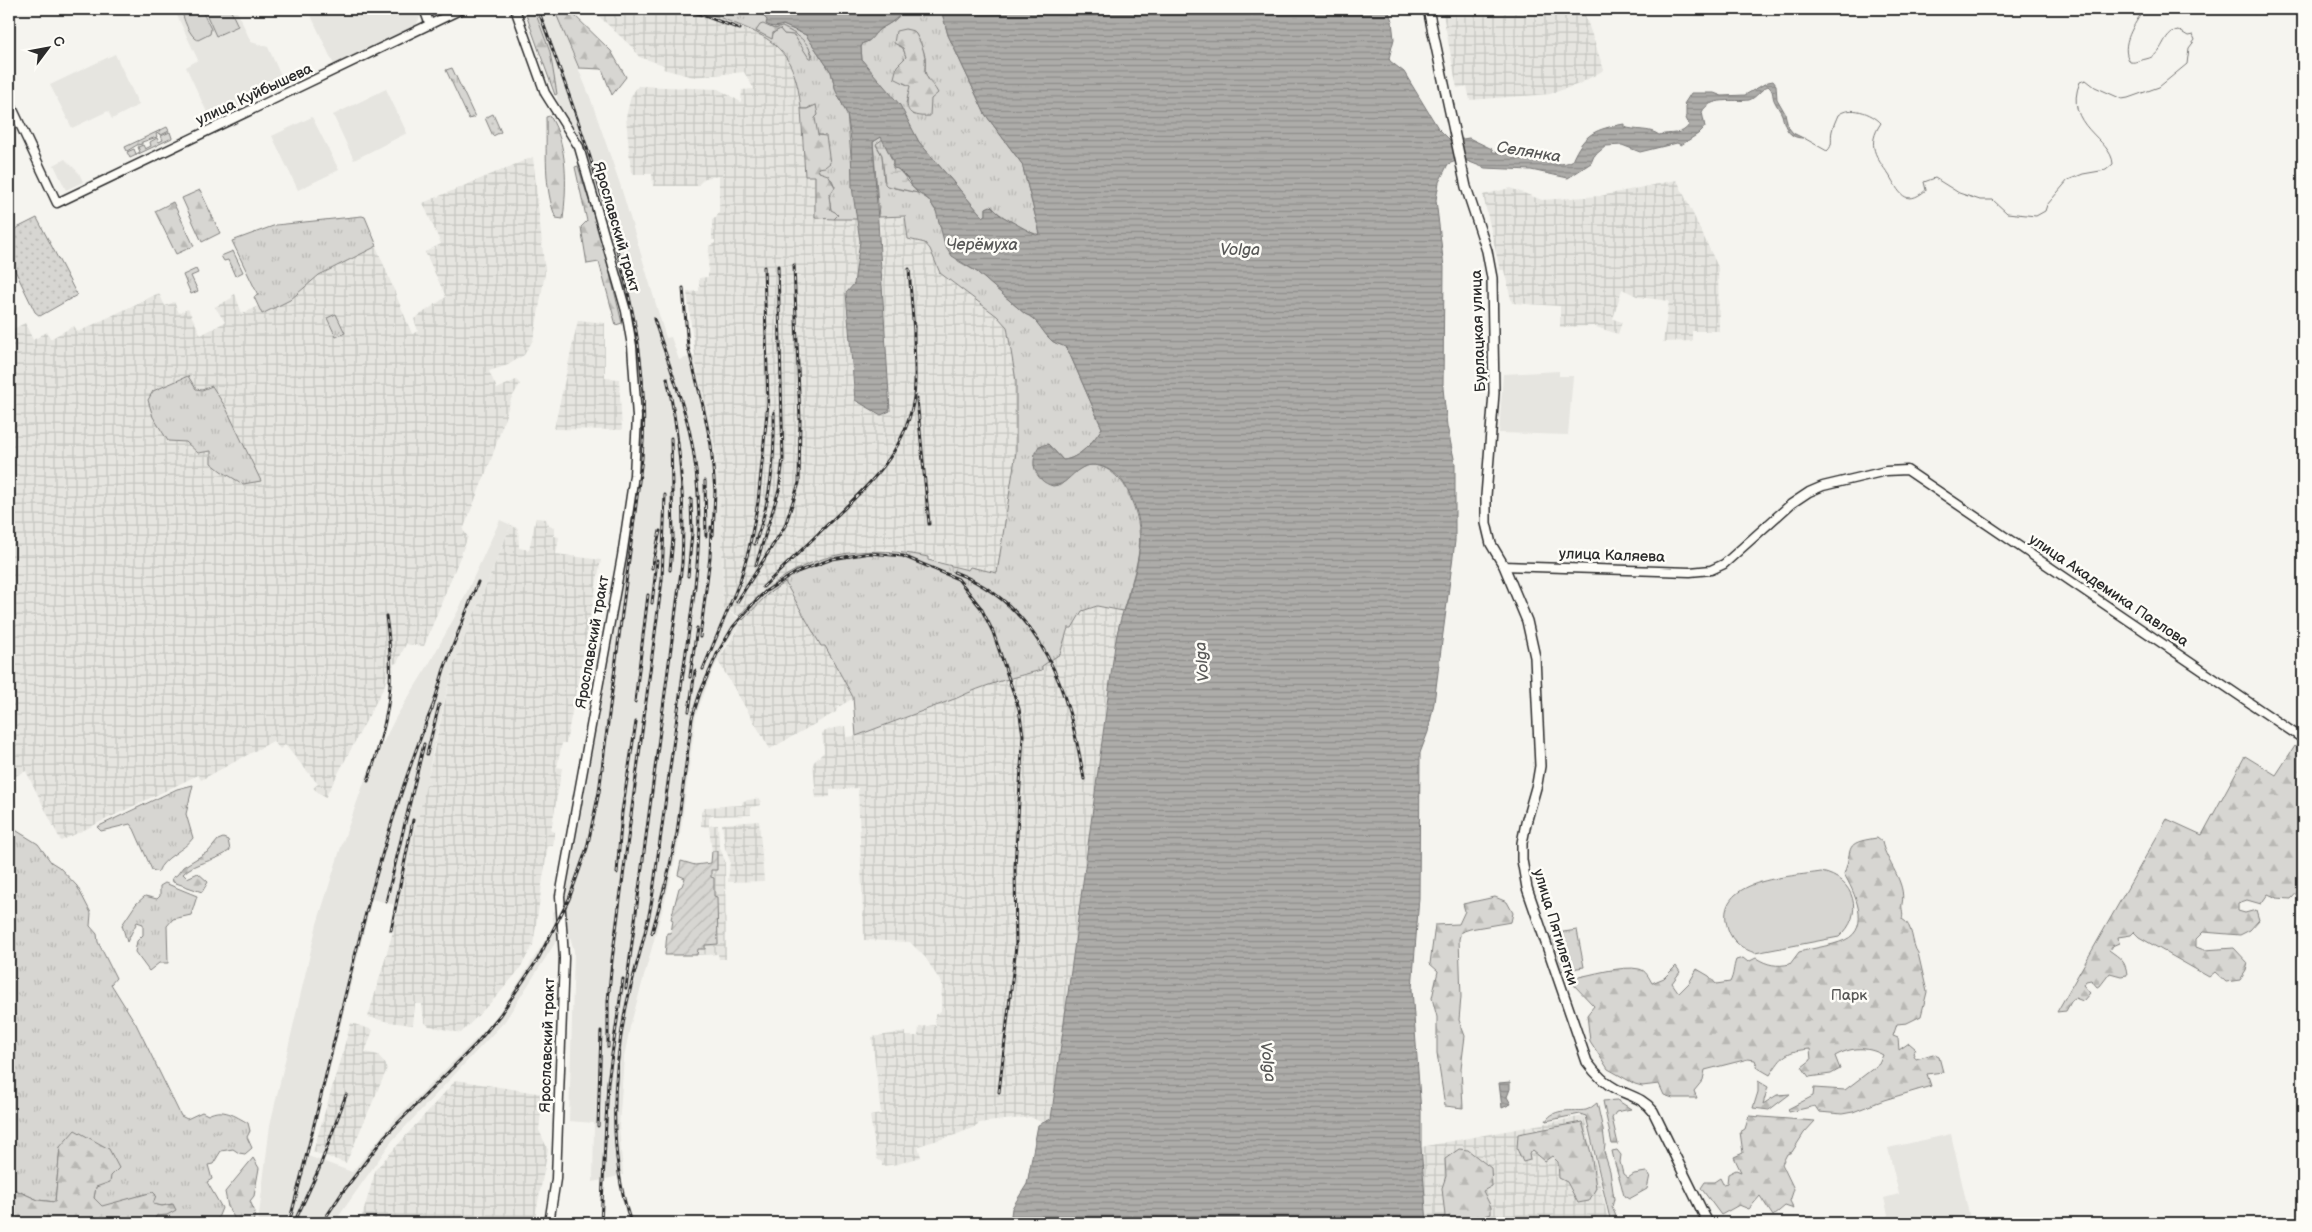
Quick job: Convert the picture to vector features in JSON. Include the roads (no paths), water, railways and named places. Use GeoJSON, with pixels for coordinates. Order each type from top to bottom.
{"type":"FeatureCollection","features":[{"type":"Feature","properties":{"kind":"main road","name":"Бурлацкая улица"},"geometry":{"type":"LineString","coordinates":[[1428,9],[1470,201],[1487,251],[1492,278],[1494,393],[1485,516],[1491,544],[1504,566]]}},
{"type":"Feature","properties":{"kind":"main road","name":"улица Пятилетки"},"geometry":{"type":"LineString","coordinates":[[1504,566],[1530,630],[1537,672],[1539,775],[1522,843],[1523,868],[1530,896],[1587,1062],[1596,1074],[1609,1085],[1645,1102],[1653,1112],[1708,1223]]}},
{"type":"Feature","properties":{"kind":"street"},"geometry":{"type":"LineString","coordinates":[[424,9],[430,24]]}},
{"type":"Feature","properties":{"kind":"street","name":"улица Куйбышева"},"geometry":{"type":"LineString","coordinates":[[9,101],[57,203],[462,9]]}},
{"type":"Feature","properties":{"kind":"street","name":"Ярославский тракт"},"geometry":{"type":"LineString","coordinates":[[515,9],[549,101],[580,147],[617,276],[632,346],[637,417],[634,475],[622,556],[560,896],[564,958],[556,1179],[549,1223]]}},
{"type":"Feature","properties":{"kind":"street","name":"улица Каляева"},"geometry":{"type":"LineString","coordinates":[[1504,566],[1706,571],[1720,567],[1746,547],[1791,504],[1809,492],[1824,486],[1898,469]]}},
{"type":"Feature","properties":{"kind":"street","name":"улица Академика Павлова"},"geometry":{"type":"LineString","coordinates":[[1898,469],[1907,470],[1916,475],[2303,739]]}},
{"type":"Feature","properties":{"kind":"water","name":"Volga"},"geometry":{"type":"Polygon","coordinates":[[[757,9],[903,9],[894,20],[879,29],[869,41],[863,43],[861,47],[862,60],[900,105],[919,142],[983,217],[986,215],[986,208],[991,206],[1000,215],[1036,235],[1040,234],[1022,164],[985,114],[948,35],[941,9],[1388,9],[1392,21],[1394,39],[1389,58],[1390,61],[1404,72],[1438,128],[1451,141],[1469,138],[1492,149],[1493,152],[1516,152],[1558,164],[1572,161],[1586,138],[1606,128],[1624,124],[1624,127],[1651,131],[1659,135],[1683,131],[1689,125],[1684,104],[1691,93],[1714,93],[1722,96],[1745,95],[1768,82],[1773,81],[1776,85],[1777,99],[1785,113],[1788,127],[1793,133],[1803,138],[1798,138],[1788,131],[1772,91],[1768,86],[1749,100],[1716,102],[1706,107],[1702,112],[1705,127],[1681,145],[1677,143],[1640,152],[1622,145],[1606,146],[1594,156],[1591,163],[1568,178],[1531,170],[1485,168],[1462,159],[1448,164],[1439,182],[1436,200],[1444,267],[1443,388],[1447,426],[1455,463],[1455,541],[1434,703],[1428,732],[1420,753],[1419,898],[1412,989],[1427,1223],[1010,1223],[1012,1208],[1027,1184],[1038,1125],[1051,1119],[1115,645],[1139,556],[1140,527],[1134,503],[1127,488],[1115,474],[1104,467],[1086,466],[1065,482],[1053,486],[1041,480],[1034,464],[1034,458],[1039,446],[1048,444],[1063,460],[1069,459],[1086,448],[1102,428],[1068,350],[1051,340],[1033,319],[977,272],[952,256],[945,245],[936,211],[929,200],[912,187],[910,181],[898,169],[893,168],[893,161],[881,137],[873,142],[890,411],[881,415],[855,400],[846,293],[854,284],[860,241],[852,187],[851,140],[847,114],[836,91],[831,72],[806,35],[783,25],[774,27],[766,24],[767,20],[757,9]]]}},
{"type":"Feature","properties":{"kind":"water"},"geometry":{"type":"Polygon","coordinates":[[[1510,1082],[1507,1097],[1511,1104],[1502,1108],[1499,1083],[1510,1082]]]}},
{"type":"Feature","properties":{"kind":"waterway","name":"Селянка"},"geometry":{"type":"LineString","coordinates":[[1804,138],[1827,151],[1838,115],[1855,110],[1867,113],[1881,123],[1874,138],[1874,150],[1903,196],[1913,198],[1919,195],[1926,190],[1924,182],[1935,178],[1959,193],[1980,200],[1993,200],[2007,213],[2036,216],[2045,211],[2047,205],[2068,180],[2083,174],[2106,170],[2113,164],[2111,155],[2089,130],[2077,110],[2076,97],[2080,82],[2086,80],[2095,87],[2122,99],[2128,98],[2159,87],[2187,64],[2189,48],[2195,40],[2193,35],[2188,36],[2178,30],[2168,35],[2160,49],[2152,57],[2137,62],[2130,62],[2126,49],[2127,42],[2144,9]]}},
{"type":"Feature","properties":{"kind":"waterway","name":"Селянка"},"geometry":{"type":"LineString","coordinates":[[2247,9],[2254,14],[2286,12],[2303,19]]}},
{"type":"Feature","properties":{"kind":"railway"},"geometry":{"type":"LineString","coordinates":[[322,1223],[385,1136],[476,1044],[500,1015],[538,959],[569,899],[587,848],[599,792],[642,458],[644,427],[641,369],[638,342],[627,286],[595,172],[538,9]]}},
{"type":"Feature","properties":{"kind":"railway"},"geometry":{"type":"LineString","coordinates":[[686,9],[740,29]]}},
{"type":"Feature","properties":{"kind":"railway"},"geometry":{"type":"LineString","coordinates":[[737,602],[785,526],[799,483],[800,420],[794,265]]}},
{"type":"Feature","properties":{"kind":"railway"},"geometry":{"type":"LineString","coordinates":[[756,565],[779,490],[783,459],[778,266]]}},
{"type":"Feature","properties":{"kind":"railway"},"geometry":{"type":"LineString","coordinates":[[703,669],[740,581],[749,549],[758,502],[768,403],[764,267]]}},
{"type":"Feature","properties":{"kind":"railway"},"geometry":{"type":"LineString","coordinates":[[909,269],[914,332]]}},
{"type":"Feature","properties":{"kind":"railway"},"geometry":{"type":"LineString","coordinates":[[683,288],[688,347],[711,445],[715,491],[713,535]]}},
{"type":"Feature","properties":{"kind":"railway"},"geometry":{"type":"LineString","coordinates":[[631,1223],[619,1170],[616,1143],[615,1088],[626,1007],[647,927],[652,899],[695,586],[699,527],[696,468],[689,429],[654,319]]}},
{"type":"Feature","properties":{"kind":"railway"},"geometry":{"type":"LineString","coordinates":[[763,587],[856,497],[892,455],[908,422],[913,403],[915,384],[914,326]]}},
{"type":"Feature","properties":{"kind":"railway"},"geometry":{"type":"LineString","coordinates":[[626,988],[682,564],[683,516],[681,470],[676,424],[667,378]]}},
{"type":"Feature","properties":{"kind":"railway"},"geometry":{"type":"LineString","coordinates":[[917,399],[929,524]]}},
{"type":"Feature","properties":{"kind":"railway"},"geometry":{"type":"LineString","coordinates":[[755,544],[765,511],[771,479],[774,446],[774,412]]}},
{"type":"Feature","properties":{"kind":"railway"},"geometry":{"type":"LineString","coordinates":[[670,570],[673,538],[671,438]]}},
{"type":"Feature","properties":{"kind":"railway"},"geometry":{"type":"LineString","coordinates":[[705,481],[706,536]]}},
{"type":"Feature","properties":{"kind":"railway"},"geometry":{"type":"LineString","coordinates":[[608,1047],[608,1001],[612,960],[662,580],[665,495]]}},
{"type":"Feature","properties":{"kind":"railway"},"geometry":{"type":"LineString","coordinates":[[688,576],[692,533],[691,499]]}},
{"type":"Feature","properties":{"kind":"railway"},"geometry":{"type":"LineString","coordinates":[[700,637],[710,557],[711,527]]}},
{"type":"Feature","properties":{"kind":"railway"},"geometry":{"type":"LineString","coordinates":[[652,568],[660,531]]}},
{"type":"Feature","properties":{"kind":"railway"},"geometry":{"type":"LineString","coordinates":[[664,892],[677,833],[692,718],[700,693],[717,654],[733,627],[752,605],[766,591],[797,572],[832,559],[870,553],[903,556],[958,579],[981,608],[993,632],[1019,709],[1023,735],[1015,867],[1016,946],[999,1092]]}},
{"type":"Feature","properties":{"kind":"railway"},"geometry":{"type":"LineString","coordinates":[[652,603],[657,561]]}},
{"type":"Feature","properties":{"kind":"railway"},"geometry":{"type":"LineString","coordinates":[[954,572],[985,587],[1010,607],[1031,630],[1047,656],[1060,685],[1070,715],[1084,779]]}},
{"type":"Feature","properties":{"kind":"railway"},"geometry":{"type":"LineString","coordinates":[[432,710],[444,669],[478,582]]}},
{"type":"Feature","properties":{"kind":"railway"},"geometry":{"type":"LineString","coordinates":[[635,702],[648,595]]}},
{"type":"Feature","properties":{"kind":"railway"},"geometry":{"type":"LineString","coordinates":[[368,781],[386,719],[389,700],[390,661],[386,616]]}},
{"type":"Feature","properties":{"kind":"railway"},"geometry":{"type":"LineString","coordinates":[[690,677],[697,628]]}},
{"type":"Feature","properties":{"kind":"railway"},"geometry":{"type":"LineString","coordinates":[[689,711],[695,671]]}},
{"type":"Feature","properties":{"kind":"railway"},"geometry":{"type":"LineString","coordinates":[[289,1223],[371,895],[410,766],[434,703]]}},
{"type":"Feature","properties":{"kind":"railway"},"geometry":{"type":"LineString","coordinates":[[427,754],[439,705]]}},
{"type":"Feature","properties":{"kind":"railway"},"geometry":{"type":"LineString","coordinates":[[617,873],[622,812],[636,722]]}},
{"type":"Feature","properties":{"kind":"railway"},"geometry":{"type":"LineString","coordinates":[[386,902],[424,744]]}},
{"type":"Feature","properties":{"kind":"railway"},"geometry":{"type":"LineString","coordinates":[[391,930],[413,820]]}},
{"type":"Feature","properties":{"kind":"railway"},"geometry":{"type":"LineString","coordinates":[[652,933],[665,885]]}},
{"type":"Feature","properties":{"kind":"railway"},"geometry":{"type":"LineString","coordinates":[[601,1223],[608,1082],[623,979]]}},
{"type":"Feature","properties":{"kind":"railway"},"geometry":{"type":"LineString","coordinates":[[598,1126],[601,1031]]}},
{"type":"Feature","properties":{"kind":"railway"},"geometry":{"type":"LineString","coordinates":[[294,1223],[319,1169],[346,1095]]}},
{"type":"Feature","properties":{"kind":"water label","name":"Черёмуха"},"geometry":{"type":"Point","coordinates":[982,244]}},
{"type":"Feature","properties":{"kind":"park label","name":"Парк"},"geometry":{"type":"Point","coordinates":[1849,995]}}]}
